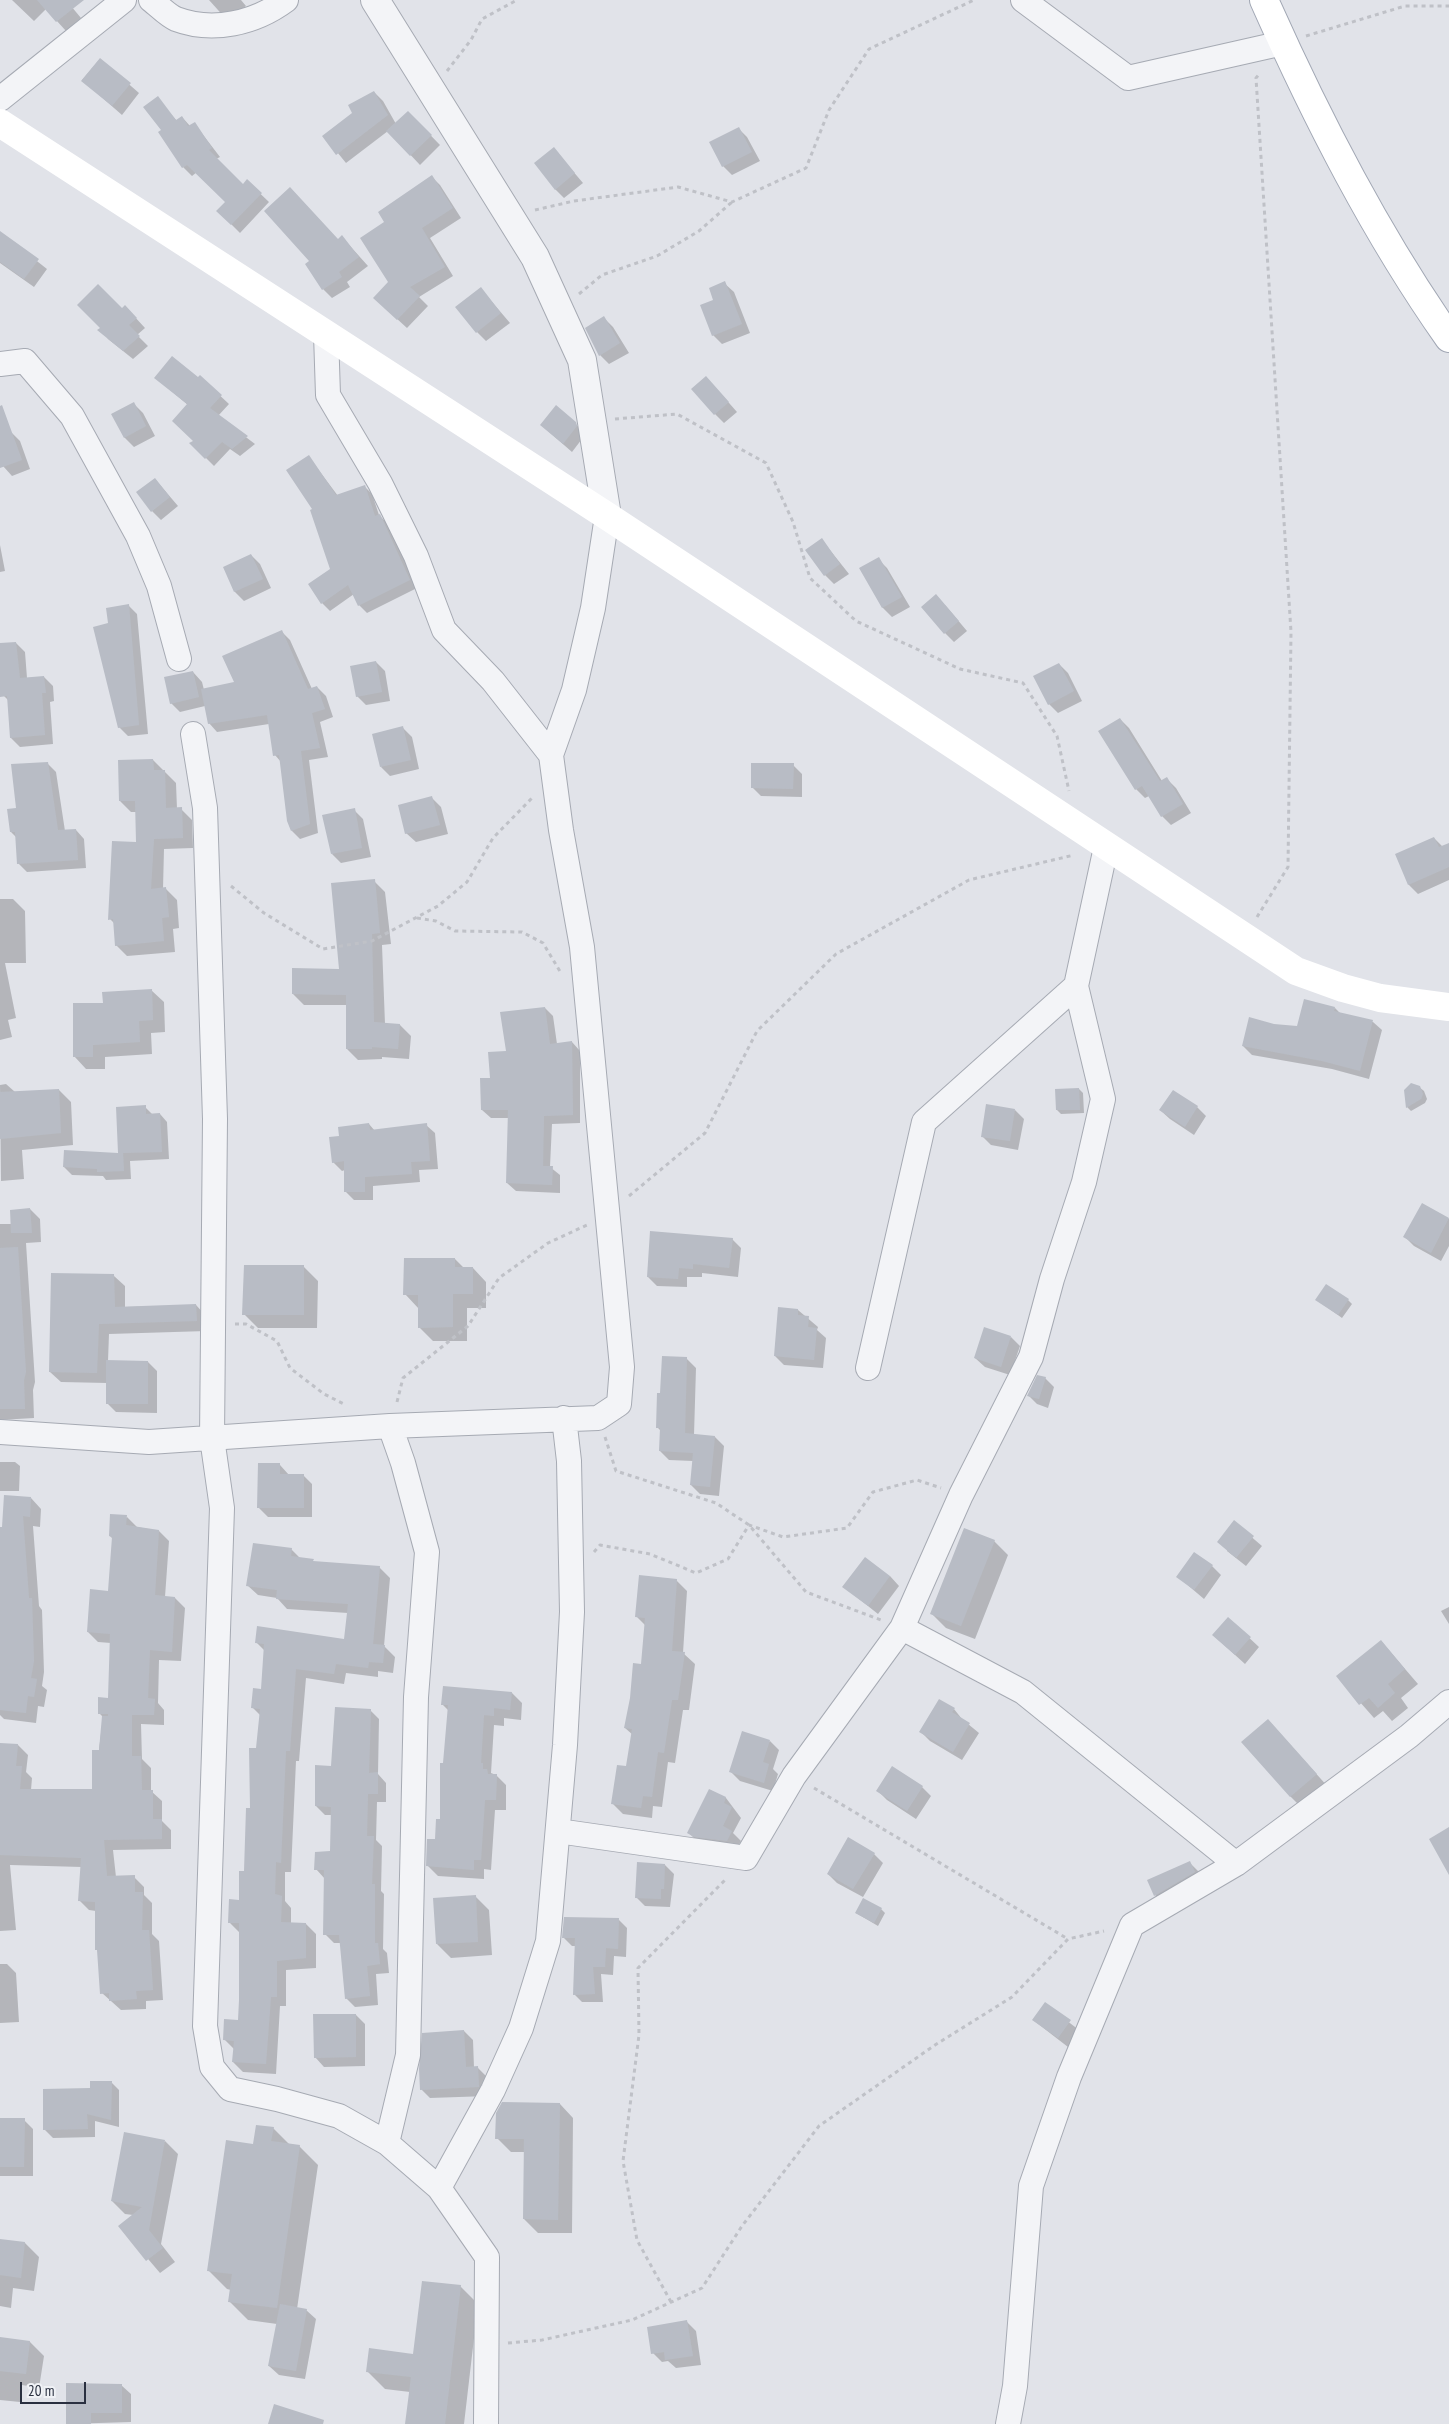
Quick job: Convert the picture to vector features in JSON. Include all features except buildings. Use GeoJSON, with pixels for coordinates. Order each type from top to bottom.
{"type":"FeatureCollection","features":[{"type":"Feature","properties":{"kind":"main road"},"geometry":{"type":"LineString","coordinates":[[1264,0],[1334,147],[1386,240],[1449,338]]}},
{"type":"Feature","properties":{"kind":"main road"},"geometry":{"type":"LineString","coordinates":[[0,123],[607,516],[1296,971],[1343,988],[1380,998],[1449,1007]]}},
{"type":"Feature","properties":{"kind":"street"},"geometry":{"type":"LineString","coordinates":[[0,99],[124,0]]}},
{"type":"Feature","properties":{"kind":"street"},"geometry":{"type":"LineString","coordinates":[[151,0],[174,18],[207,27],[240,23],[286,0]]}},
{"type":"Feature","properties":{"kind":"street"},"geometry":{"type":"LineString","coordinates":[[375,0],[535,257],[582,360],[607,516],[593,608],[574,690],[552,765]]}},
{"type":"Feature","properties":{"kind":"street"},"geometry":{"type":"LineString","coordinates":[[1023,0],[1128,78],[1283,43]]}},
{"type":"Feature","properties":{"kind":"street"},"geometry":{"type":"LineString","coordinates":[[0,1432],[149,1442],[390,1426],[598,1418],[618,1404],[622,1367],[582,946],[552,765],[493,681],[444,630],[416,556],[380,483],[328,395],[326,334]]}},
{"type":"Feature","properties":{"kind":"street"},"geometry":{"type":"LineString","coordinates":[[0,364],[25,361],[72,416],[138,536],[159,586],[179,659]]}},
{"type":"Feature","properties":{"kind":"street"},"geometry":{"type":"LineString","coordinates":[[193,734],[206,808],[215,1119],[212,1438],[222,1508],[205,2026],[212,2068],[230,2089],[277,2099],[339,2116],[387,2143],[439,2188],[487,2257],[486,2424]]}},
{"type":"Feature","properties":{"kind":"street"},"geometry":{"type":"LineString","coordinates":[[558,1831],[746,1858],[794,1776],[902,1628],[961,1495],[1031,1357],[1052,1279],[1084,1182],[1103,1099],[1076,986],[1106,847]]}},
{"type":"Feature","properties":{"kind":"street"},"geometry":{"type":"LineString","coordinates":[[868,1368],[924,1122],[1076,986]]}},
{"type":"Feature","properties":{"kind":"street"},"geometry":{"type":"LineString","coordinates":[[439,2188],[493,2090],[521,2028],[548,1941],[565,1745],[572,1612],[569,1461],[564,1418]]}},
{"type":"Feature","properties":{"kind":"street"},"geometry":{"type":"LineString","coordinates":[[387,2143],[408,2055],[416,1697],[427,1552],[403,1463],[390,1426]]}},
{"type":"Feature","properties":{"kind":"street"},"geometry":{"type":"LineString","coordinates":[[902,1628],[1023,1692],[1236,1864]]}},
{"type":"Feature","properties":{"kind":"street"},"geometry":{"type":"LineString","coordinates":[[1008,2424],[1015,2386],[1031,2186],[1068,2077],[1132,1925],[1236,1864],[1409,1736],[1449,1702]]}},
{"type":"Feature","properties":{"kind":"path"},"geometry":{"type":"LineString","coordinates":[[432,92],[471,40],[482,19],[517,0]]}},
{"type":"Feature","properties":{"kind":"path"},"geometry":{"type":"LineString","coordinates":[[560,310],[602,275],[657,256],[699,231],[732,202],[806,168],[829,110],[870,49],[974,0]]}},
{"type":"Feature","properties":{"kind":"path"},"geometry":{"type":"LineString","coordinates":[[1244,937],[1288,867],[1291,632],[1256,78],[1283,43],[1405,6],[1449,6]]}},
{"type":"Feature","properties":{"kind":"path"},"geometry":{"type":"LineString","coordinates":[[510,216],[574,200],[678,187],[732,202]]}},
{"type":"Feature","properties":{"kind":"path"},"geometry":{"type":"LineString","coordinates":[[592,421],[677,414],[766,462],[793,522],[810,578],[856,621],[960,669],[1023,683],[1057,736],[1077,828]]}},
{"type":"Feature","properties":{"kind":"path"},"geometry":{"type":"LineString","coordinates":[[208,867],[264,913],[323,948],[372,941],[438,906],[466,882],[493,838],[552,765]]}},
{"type":"Feature","properties":{"kind":"path"},"geometry":{"type":"LineString","coordinates":[[390,1426],[403,1378],[468,1326],[499,1278],[548,1243],[608,1215],[705,1133],[756,1031],[836,954],[969,880],[1106,847]]}},
{"type":"Feature","properties":{"kind":"path"},"geometry":{"type":"LineString","coordinates":[[415,918],[436,921],[455,932],[522,932],[543,943],[563,976],[586,985]]}},
{"type":"Feature","properties":{"kind":"path"},"geometry":{"type":"LineString","coordinates":[[213,1324],[246,1324],[277,1341],[290,1368],[324,1394],[349,1406]]}},
{"type":"Feature","properties":{"kind":"path"},"geometry":{"type":"LineString","coordinates":[[598,1418],[616,1471],[716,1503],[750,1525],[783,1537],[847,1528],[873,1492],[917,1480],[961,1495]]}},
{"type":"Feature","properties":{"kind":"path"},"geometry":{"type":"LineString","coordinates":[[570,1575],[600,1545],[650,1554],[696,1573],[728,1559],[750,1525]]}},
{"type":"Feature","properties":{"kind":"path"},"geometry":{"type":"LineString","coordinates":[[750,1525],[806,1592],[902,1628]]}},
{"type":"Feature","properties":{"kind":"path"},"geometry":{"type":"LineString","coordinates":[[794,1776],[1068,1939]]}},
{"type":"Feature","properties":{"kind":"path"},"geometry":{"type":"LineString","coordinates":[[671,2302],[637,2240],[624,2161],[639,2035],[638,1968],[746,1858]]}},
{"type":"Feature","properties":{"kind":"path"},"geometry":{"type":"LineString","coordinates":[[487,2345],[542,2340],[632,2320],[702,2288],[742,2226],[820,2126],[935,2045],[1012,1997],[1068,1939],[1132,1925]]}}]}
